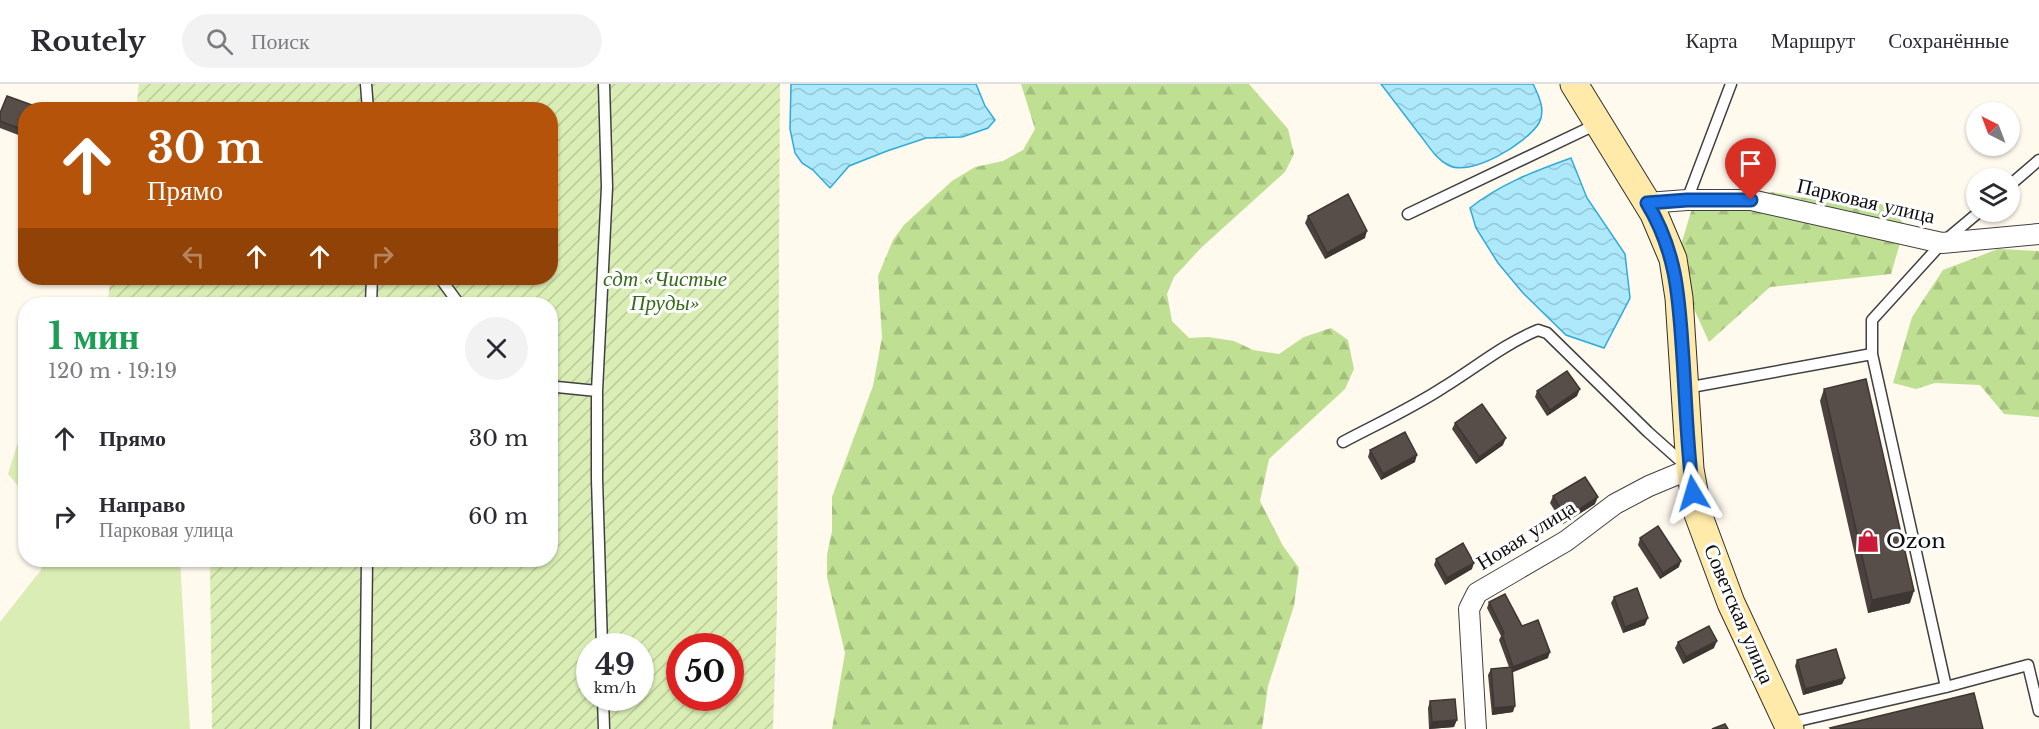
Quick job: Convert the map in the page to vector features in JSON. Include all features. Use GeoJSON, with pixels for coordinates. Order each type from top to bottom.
{"type":"FeatureCollection","features":[{"type":"Feature","properties":{"kind":"main road","name":"Советская улица"},"geometry":{"type":"LineString","coordinates":[[1574,84],[1654,214],[1673,259],[1679,298],[1690,469],[1698,514],[1736,614],[1789,726]]}},
{"type":"Feature","properties":{"kind":"street","name":"Парковая улица"},"geometry":{"type":"LineString","coordinates":[[1647,203],[1687,200],[1751,200],[1942,243],[2039,234]]}},
{"type":"Feature","properties":{"kind":"street","name":"Новая улица"},"geometry":{"type":"LineString","coordinates":[[1476,729],[1469,609],[1477,594],[1566,541],[1615,504],[1649,486],[1690,469]]}},
{"type":"Feature","properties":{"kind":"lane"},"geometry":{"type":"LineString","coordinates":[[366,84],[367,102]]}},
{"type":"Feature","properties":{"kind":"lane"},"geometry":{"type":"LineString","coordinates":[[602,633],[597,391],[607,187],[604,84]]}},
{"type":"Feature","properties":{"kind":"lane"},"geometry":{"type":"LineString","coordinates":[[1687,200],[1731,84]]}},
{"type":"Feature","properties":{"kind":"lane"},"geometry":{"type":"LineString","coordinates":[[1408,214],[1598,124]]}},
{"type":"Feature","properties":{"kind":"lane"},"geometry":{"type":"LineString","coordinates":[[2020,176],[2039,160]]}},
{"type":"Feature","properties":{"kind":"lane"},"geometry":{"type":"LineString","coordinates":[[1946,687],[1872,354],[1872,320],[1942,243],[1966,222]]}},
{"type":"Feature","properties":{"kind":"lane"},"geometry":{"type":"LineString","coordinates":[[1343,442],[1442,388],[1504,347],[1539,330],[1547,333],[1648,432],[1690,469]]}},
{"type":"Feature","properties":{"kind":"lane"},"geometry":{"type":"LineString","coordinates":[[1685,388],[1872,354]]}},
{"type":"Feature","properties":{"kind":"lane"},"geometry":{"type":"LineString","coordinates":[[558,387],[597,391]]}},
{"type":"Feature","properties":{"kind":"lane"},"geometry":{"type":"LineString","coordinates":[[364,729],[367,567]]}},
{"type":"Feature","properties":{"kind":"lane"},"geometry":{"type":"LineString","coordinates":[[1789,726],[2028,665],[2039,711]]}},
{"type":"Feature","properties":{"kind":"lane"},"geometry":{"type":"LineString","coordinates":[[603,711],[604,729]]}},
{"type":"Feature","properties":{"kind":"green space","name":"сдт «Чистые Пруды»"},"geometry":{"type":"Polygon","coordinates":[[[139,84],[780,84],[777,608],[773,729],[212,729],[210,567],[558,567],[558,297],[108,297],[110,285],[558,285],[558,102],[137,102],[139,84]]]}},
{"type":"Feature","properties":{"kind":"green space"},"geometry":{"type":"Polygon","coordinates":[[[1021,84],[1249,84],[1288,129],[1294,154],[1285,172],[1202,247],[1174,277],[1167,294],[1172,321],[1189,338],[1208,337],[1234,341],[1253,350],[1279,354],[1304,337],[1331,328],[1348,340],[1354,369],[1345,389],[1269,459],[1260,501],[1283,546],[1299,568],[1294,606],[1268,686],[1262,729],[832,729],[845,653],[827,577],[827,555],[832,531],[832,497],[873,386],[882,337],[878,276],[893,240],[904,225],[952,181],[975,167],[1003,161],[1023,150],[1035,129],[1021,84]]]}},
{"type":"Feature","properties":{"kind":"green space"},"geometry":{"type":"Polygon","coordinates":[[[1772,192],[1837,204],[1890,204],[1905,226],[1891,274],[1770,287],[1709,342],[1690,300],[1681,245],[1693,205],[1772,192]]]}},
{"type":"Feature","properties":{"kind":"green space"},"geometry":{"type":"Polygon","coordinates":[[[1998,249],[2039,251],[2039,417],[2004,414],[1980,385],[1935,383],[1916,389],[1893,383],[1912,317],[1943,270],[1998,249]]]}},
{"type":"Feature","properties":{"kind":"green space"},"geometry":{"type":"Polygon","coordinates":[[[18,442],[18,486],[8,474],[18,442]]]}},
{"type":"Feature","properties":{"kind":"green space"},"geometry":{"type":"Polygon","coordinates":[[[41,567],[180,567],[190,729],[0,729],[0,622],[41,567]]]}},
{"type":"Feature","properties":{"kind":"water"},"geometry":{"type":"Polygon","coordinates":[[[791,84],[976,84],[985,106],[995,120],[988,128],[962,137],[926,138],[849,166],[830,188],[813,170],[802,163],[795,153],[790,129],[791,84]]]}},
{"type":"Feature","properties":{"kind":"water"},"geometry":{"type":"Polygon","coordinates":[[[1381,84],[1533,84],[1541,104],[1542,114],[1533,131],[1511,149],[1483,163],[1458,168],[1448,165],[1436,156],[1381,84]]]}},
{"type":"Feature","properties":{"kind":"water"},"geometry":{"type":"Polygon","coordinates":[[[1571,158],[1587,198],[1625,254],[1630,298],[1604,348],[1566,335],[1523,293],[1498,263],[1476,228],[1470,208],[1506,185],[1571,158]]]}},
{"type":"Feature","properties":{"kind":"building"},"geometry":{"type":"Polygon","coordinates":[[[7,96],[24,102],[18,102],[18,128],[0,121],[0,113],[7,96]]]}},
{"type":"Feature","properties":{"kind":"building"},"geometry":{"type":"Polygon","coordinates":[[[1348,194],[1367,231],[1327,253],[1308,216],[1348,194]]]}},
{"type":"Feature","properties":{"kind":"building"},"geometry":{"type":"Polygon","coordinates":[[[1567,371],[1580,389],[1550,410],[1537,391],[1567,371]]]}},
{"type":"Feature","properties":{"kind":"building"},"geometry":{"type":"Polygon","coordinates":[[[1866,379],[1914,591],[1872,600],[1824,389],[1866,379]]]}},
{"type":"Feature","properties":{"kind":"building"},"geometry":{"type":"Polygon","coordinates":[[[1482,404],[1506,438],[1479,457],[1455,423],[1482,404]]]}},
{"type":"Feature","properties":{"kind":"building"},"geometry":{"type":"Polygon","coordinates":[[[1405,432],[1417,455],[1383,474],[1370,450],[1405,432]]]}},
{"type":"Feature","properties":{"kind":"building"},"geometry":{"type":"Polygon","coordinates":[[[1585,477],[1598,497],[1566,518],[1553,496],[1585,477]]]}},
{"type":"Feature","properties":{"kind":"building"},"geometry":{"type":"Polygon","coordinates":[[[1658,526],[1681,561],[1663,573],[1640,538],[1658,526]]]}},
{"type":"Feature","properties":{"kind":"building"},"geometry":{"type":"Polygon","coordinates":[[[1463,543],[1474,563],[1447,578],[1436,559],[1463,543]]]}},
{"type":"Feature","properties":{"kind":"building"},"geometry":{"type":"Polygon","coordinates":[[[1637,588],[1648,618],[1625,627],[1614,597],[1637,588]]]}},
{"type":"Feature","properties":{"kind":"building"},"geometry":{"type":"Polygon","coordinates":[[[1505,594],[1522,626],[1538,620],[1550,652],[1513,667],[1502,634],[1504,633],[1489,602],[1505,594]]]}},
{"type":"Feature","properties":{"kind":"building"},"geometry":{"type":"Polygon","coordinates":[[[1709,626],[1717,641],[1686,657],[1678,642],[1709,626]]]}},
{"type":"Feature","properties":{"kind":"building"},"geometry":{"type":"Polygon","coordinates":[[[1836,649],[1845,678],[1805,689],[1797,660],[1836,649]]]}},
{"type":"Feature","properties":{"kind":"building"},"geometry":{"type":"Polygon","coordinates":[[[1512,667],[1515,706],[1494,708],[1491,669],[1512,667]]]}},
{"type":"Feature","properties":{"kind":"building"},"geometry":{"type":"Polygon","coordinates":[[[1974,693],[1983,729],[1830,728],[1974,693]]]}},
{"type":"Feature","properties":{"kind":"building"},"geometry":{"type":"Polygon","coordinates":[[[1455,699],[1457,720],[1432,722],[1430,701],[1455,699]]]}},
{"type":"Feature","properties":{"kind":"building"},"geometry":{"type":"Polygon","coordinates":[[[1725,724],[1728,729],[1712,729],[1725,724]]]}},
{"type":"Feature","properties":{"kind":"place","name":"Ozon"},"geometry":{"type":"Point","coordinates":[1868,541]}},
{"type":"Feature","properties":{"kind":"route"},"geometry":{"type":"LineString","coordinates":[[1693,493],[1679,298],[1673,259],[1647,203],[1687,200],[1751,200]]}}]}
